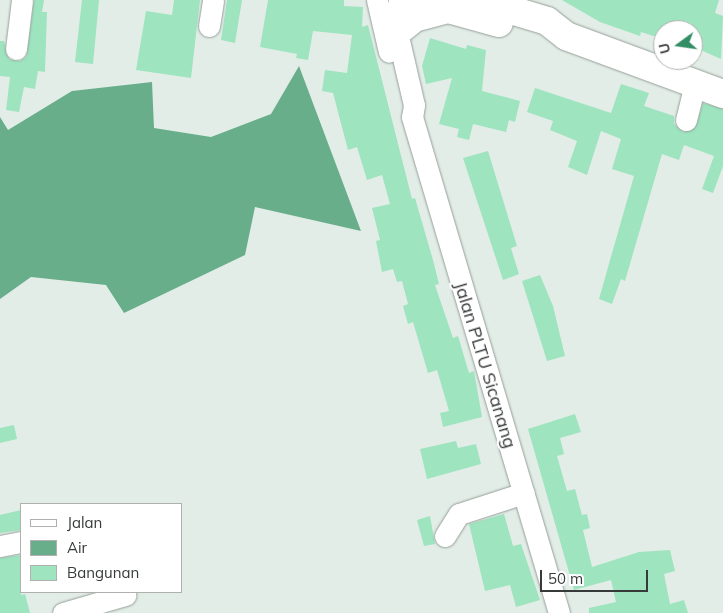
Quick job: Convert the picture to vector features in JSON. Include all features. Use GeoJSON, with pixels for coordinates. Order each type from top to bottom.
{"type":"FeatureCollection","features":[{"type":"Feature","properties":{"kind":"highway"},"geometry":{"type":"LineString","coordinates":[[416,0],[542,35],[566,36],[723,94]]}},
{"type":"Feature","properties":{"kind":"highway"},"geometry":{"type":"LineString","coordinates":[[478,0],[547,21],[566,36]]}},
{"type":"Feature","properties":{"kind":"highway"},"geometry":{"type":"LineString","coordinates":[[398,32],[421,15],[449,8]]}},
{"type":"Feature","properties":{"kind":"street"},"geometry":{"type":"LineString","coordinates":[[16,49],[22,0]]}},
{"type":"Feature","properties":{"kind":"street"},"geometry":{"type":"LineString","coordinates":[[209,26],[213,0]]}},
{"type":"Feature","properties":{"kind":"street","name":"Jalan PLTU Sicanang"},"geometry":{"type":"LineString","coordinates":[[377,0],[396,83],[404,109],[412,117]]}},
{"type":"Feature","properties":{"kind":"street","name":"Jalan PLTU Sicanang"},"geometry":{"type":"LineString","coordinates":[[399,0],[398,32],[414,105],[412,117],[559,613]]}},
{"type":"Feature","properties":{"kind":"street"},"geometry":{"type":"LineString","coordinates":[[686,120],[695,83]]}},
{"type":"Feature","properties":{"kind":"street"},"geometry":{"type":"LineString","coordinates":[[445,536],[459,514],[524,493]]}},
{"type":"Feature","properties":{"kind":"street"},"geometry":{"type":"LineString","coordinates":[[0,546],[20,542]]}},
{"type":"Feature","properties":{"kind":"street"},"geometry":{"type":"LineString","coordinates":[[63,613],[125,595]]}},
{"type":"Feature","properties":{"kind":"water"},"geometry":{"type":"Polygon","coordinates":[[[299,66],[361,231],[255,207],[245,255],[124,313],[106,285],[31,277],[0,299],[0,117],[8,130],[72,91],[152,82],[154,128],[211,137],[271,114],[299,66]]]}},
{"type":"Feature","properties":{"kind":"building"},"geometry":{"type":"Polygon","coordinates":[[[34,0],[44,0],[42,12],[47,12],[45,72],[38,71],[35,89],[24,87],[19,112],[6,110],[10,77],[0,76],[0,41],[4,41],[9,59],[20,61],[26,57],[34,0]]]}},
{"type":"Feature","properties":{"kind":"building"},"geometry":{"type":"Polygon","coordinates":[[[82,0],[99,0],[93,64],[75,62],[82,0]]]}},
{"type":"Feature","properties":{"kind":"building"},"geometry":{"type":"Polygon","coordinates":[[[174,0],[200,0],[191,78],[136,70],[146,11],[172,15],[174,0]]]}},
{"type":"Feature","properties":{"kind":"building"},"geometry":{"type":"Polygon","coordinates":[[[227,0],[242,0],[235,43],[221,40],[227,0]]]}},
{"type":"Feature","properties":{"kind":"building"},"geometry":{"type":"Polygon","coordinates":[[[268,0],[344,0],[344,6],[363,7],[362,27],[368,25],[412,199],[415,198],[433,260],[439,284],[435,285],[453,338],[458,336],[469,373],[474,371],[482,417],[443,427],[440,413],[449,411],[437,370],[428,373],[413,322],[408,324],[403,306],[408,304],[402,281],[397,282],[393,269],[382,272],[376,241],[380,240],[372,208],[390,204],[382,175],[367,180],[357,147],[348,150],[333,93],[322,91],[325,70],[347,73],[352,35],[313,31],[308,60],[296,58],[297,54],[260,47],[268,0]]]}},
{"type":"Feature","properties":{"kind":"building"},"geometry":{"type":"Polygon","coordinates":[[[562,0],[719,0],[715,13],[723,16],[721,59],[703,51],[703,20],[653,20],[653,36],[641,32],[640,36],[600,22],[562,0]]]}},
{"type":"Feature","properties":{"kind":"building"},"geometry":{"type":"Polygon","coordinates":[[[430,38],[466,49],[467,45],[486,50],[482,91],[520,101],[515,122],[509,120],[506,132],[473,124],[469,140],[457,137],[459,129],[439,124],[452,78],[426,84],[422,66],[430,38]]]}},
{"type":"Feature","properties":{"kind":"building"},"geometry":{"type":"Polygon","coordinates":[[[621,84],[649,93],[644,106],[674,116],[674,124],[683,132],[695,128],[703,103],[723,109],[723,166],[713,193],[702,189],[714,156],[684,145],[679,160],[662,154],[625,281],[621,279],[612,304],[599,299],[634,176],[612,169],[621,139],[601,131],[587,175],[568,167],[577,141],[550,130],[553,121],[527,112],[535,88],[611,113],[621,84]]]}},
{"type":"Feature","properties":{"kind":"building"},"geometry":{"type":"Polygon","coordinates":[[[488,151],[517,246],[511,248],[519,274],[503,280],[463,158],[488,151]]]}},
{"type":"Feature","properties":{"kind":"building"},"geometry":{"type":"Polygon","coordinates":[[[540,275],[553,306],[565,356],[547,361],[522,281],[540,275]]]}},
{"type":"Feature","properties":{"kind":"building"},"geometry":{"type":"Polygon","coordinates":[[[575,414],[581,432],[560,438],[564,454],[557,456],[567,491],[575,489],[582,515],[587,514],[590,528],[583,530],[592,567],[639,552],[670,550],[675,571],[664,574],[670,604],[684,600],[688,613],[589,613],[589,608],[616,602],[611,580],[574,590],[528,429],[575,414]]]}},
{"type":"Feature","properties":{"kind":"building"},"geometry":{"type":"Polygon","coordinates":[[[14,425],[17,439],[0,443],[0,428],[14,425]]]}},
{"type":"Feature","properties":{"kind":"building"},"geometry":{"type":"Polygon","coordinates":[[[456,441],[458,448],[476,444],[481,464],[427,479],[420,449],[456,441]]]}},
{"type":"Feature","properties":{"kind":"building"},"geometry":{"type":"Polygon","coordinates":[[[20,510],[20,530],[0,533],[0,515],[20,510]]]}},
{"type":"Feature","properties":{"kind":"building"},"geometry":{"type":"Polygon","coordinates":[[[504,514],[513,546],[521,544],[540,600],[516,607],[510,585],[485,591],[469,524],[504,514]]]}},
{"type":"Feature","properties":{"kind":"building"},"geometry":{"type":"Polygon","coordinates":[[[430,516],[435,544],[424,546],[417,520],[430,516]]]}},
{"type":"Feature","properties":{"kind":"building"},"geometry":{"type":"Polygon","coordinates":[[[20,555],[20,593],[21,595],[25,594],[30,613],[0,613],[0,558],[20,555]]]}}]}
